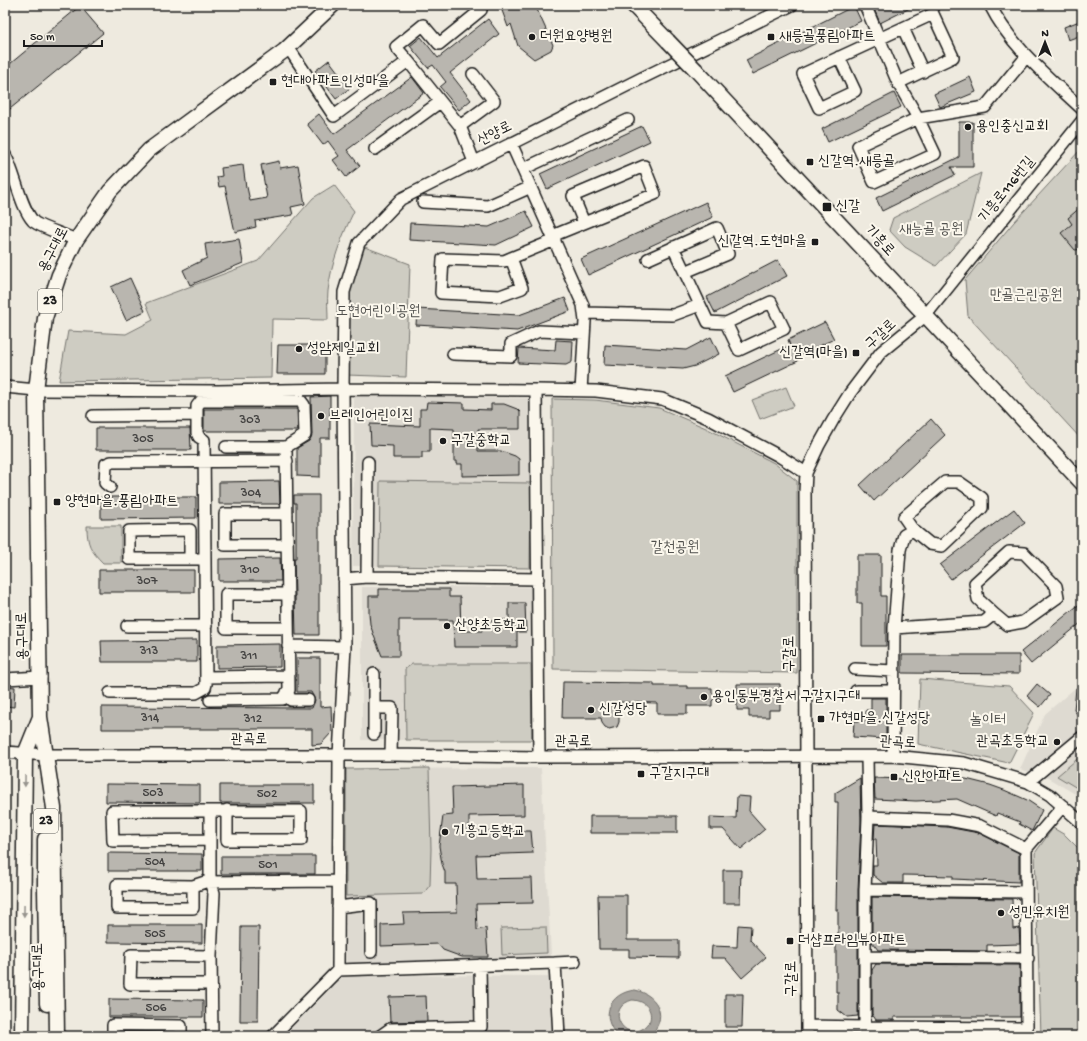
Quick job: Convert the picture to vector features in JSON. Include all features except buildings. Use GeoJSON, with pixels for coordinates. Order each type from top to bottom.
{"type":"FeatureCollection","features":[{"type":"Feature","properties":{"kind":"main road","name":"용구대로"},"geometry":{"type":"LineString","coordinates":[[56,1036],[54,808],[47,754],[40,717],[36,390],[45,318],[59,275],[76,240],[110,191],[149,150],[288,47],[333,5]]}},
{"type":"Feature","properties":{"kind":"main road","name":"기흥로"},"geometry":{"type":"LineString","coordinates":[[633,5],[696,70],[1082,483]]}},
{"type":"Feature","properties":{"kind":"main road","name":"용구대로"},"geometry":{"type":"LineString","coordinates":[[22,1036],[25,754],[40,717]]}},
{"type":"Feature","properties":{"kind":"main road","name":"용구대로"},"geometry":{"type":"LineString","coordinates":[[47,754],[45,888],[47,1036]]}},
{"type":"Feature","properties":{"kind":"street","name":"산양로"},"geometry":{"type":"LineString","coordinates":[[338,970],[339,755],[345,647],[343,390],[344,292],[359,242],[400,199],[792,5]]}},
{"type":"Feature","properties":{"kind":"street"},"geometry":{"type":"LineString","coordinates":[[865,5],[898,83],[918,118],[935,154],[874,182],[858,146],[918,118],[985,107],[1026,57]]}},
{"type":"Feature","properties":{"kind":"street"},"geometry":{"type":"LineString","coordinates":[[990,5],[1026,57],[1082,109]]}},
{"type":"Feature","properties":{"kind":"street"},"geometry":{"type":"LineString","coordinates":[[474,162],[460,126],[396,46],[423,25],[439,44],[481,10]]}},
{"type":"Feature","properties":{"kind":"street"},"geometry":{"type":"LineString","coordinates":[[839,57],[855,91],[819,108],[803,74],[839,57],[933,14],[953,57],[898,83]]}},
{"type":"Feature","properties":{"kind":"street"},"geometry":{"type":"LineString","coordinates":[[903,28],[922,72]]}},
{"type":"Feature","properties":{"kind":"street"},"geometry":{"type":"LineString","coordinates":[[288,47],[334,116],[408,61]]}},
{"type":"Feature","properties":{"kind":"street"},"geometry":{"type":"LineString","coordinates":[[460,126],[494,101],[473,74]]}},
{"type":"Feature","properties":{"kind":"street"},"geometry":{"type":"LineString","coordinates":[[375,149],[440,102]]}},
{"type":"Feature","properties":{"kind":"street"},"geometry":{"type":"LineString","coordinates":[[523,169],[628,120]]}},
{"type":"Feature","properties":{"kind":"street","name":"기흥로116번길"},"geometry":{"type":"LineString","coordinates":[[925,316],[1082,121]]}},
{"type":"Feature","properties":{"kind":"street"},"geometry":{"type":"LineString","coordinates":[[512,143],[583,304],[584,333],[581,391]]}},
{"type":"Feature","properties":{"kind":"street"},"geometry":{"type":"LineString","coordinates":[[5,155],[9,162],[23,203],[34,222],[76,240]]}},
{"type":"Feature","properties":{"kind":"street"},"geometry":{"type":"LineString","coordinates":[[511,258],[522,288],[500,296],[441,293],[443,259],[504,261],[584,223],[655,194],[644,166],[573,196],[584,223]]}},
{"type":"Feature","properties":{"kind":"street"},"geometry":{"type":"LineString","coordinates":[[423,202],[488,206],[531,187]]}},
{"type":"Feature","properties":{"kind":"street"},"geometry":{"type":"LineString","coordinates":[[648,259],[717,228],[728,254],[684,272]]}},
{"type":"Feature","properties":{"kind":"street"},"geometry":{"type":"LineString","coordinates":[[673,247],[708,322],[726,323],[771,302],[784,329],[738,350],[726,323]]}},
{"type":"Feature","properties":{"kind":"street"},"geometry":{"type":"LineString","coordinates":[[584,313],[673,315],[700,305]]}},
{"type":"Feature","properties":{"kind":"street","name":"구갈로"},"geometry":{"type":"LineString","coordinates":[[807,1031],[805,756],[806,473],[826,432],[850,393],[881,352],[925,316]]}},
{"type":"Feature","properties":{"kind":"street"},"geometry":{"type":"LineString","coordinates":[[454,354],[510,356],[511,344],[539,331],[584,333]]}},
{"type":"Feature","properties":{"kind":"street"},"geometry":{"type":"LineString","coordinates":[[5,386],[36,390],[596,391],[662,399],[708,418],[779,456],[806,473]]}},
{"type":"Feature","properties":{"kind":"street"},"geometry":{"type":"LineString","coordinates":[[536,390],[539,757]]}},
{"type":"Feature","properties":{"kind":"street"},"geometry":{"type":"LineString","coordinates":[[110,693],[196,692],[205,688],[206,626],[204,440],[198,437],[197,433],[197,406],[201,402],[301,401],[304,406],[305,434],[286,447],[226,447]]}},
{"type":"Feature","properties":{"kind":"street"},"geometry":{"type":"LineString","coordinates":[[93,416],[197,415]]}},
{"type":"Feature","properties":{"kind":"street"},"geometry":{"type":"LineString","coordinates":[[210,700],[283,699],[288,690],[286,447]]}},
{"type":"Feature","properties":{"kind":"street"},"geometry":{"type":"LineString","coordinates":[[110,487],[105,483],[106,464],[111,462],[287,461]]}},
{"type":"Feature","properties":{"kind":"street"},"geometry":{"type":"LineString","coordinates":[[367,577],[368,462]]}},
{"type":"Feature","properties":{"kind":"street"},"geometry":{"type":"LineString","coordinates":[[945,482],[959,482],[982,498],[982,508],[942,546],[930,544],[913,530],[904,517],[945,482]]}},
{"type":"Feature","properties":{"kind":"street"},"geometry":{"type":"LineString","coordinates":[[287,514],[225,514],[225,545],[287,545]]}},
{"type":"Feature","properties":{"kind":"street"},"geometry":{"type":"LineString","coordinates":[[190,559],[190,530],[129,531],[129,559],[190,559],[205,559]]}},
{"type":"Feature","properties":{"kind":"street"},"geometry":{"type":"LineString","coordinates":[[894,756],[894,628],[900,550],[904,535],[913,530]]}},
{"type":"Feature","properties":{"kind":"street"},"geometry":{"type":"LineString","coordinates":[[1010,552],[1024,553],[1056,586],[1058,597],[1023,622],[1007,625],[994,614],[978,598],[975,583],[1010,552]]}},
{"type":"Feature","properties":{"kind":"street"},"geometry":{"type":"LineString","coordinates":[[344,579],[367,577],[538,579]]}},
{"type":"Feature","properties":{"kind":"street"},"geometry":{"type":"LineString","coordinates":[[288,594],[226,594],[226,628],[288,628]]}},
{"type":"Feature","properties":{"kind":"street"},"geometry":{"type":"LineString","coordinates":[[894,628],[984,622],[994,614]]}},
{"type":"Feature","properties":{"kind":"street"},"geometry":{"type":"LineString","coordinates":[[127,626],[206,626]]}},
{"type":"Feature","properties":{"kind":"street"},"geometry":{"type":"LineString","coordinates":[[288,646],[345,647]]}},
{"type":"Feature","properties":{"kind":"street"},"geometry":{"type":"LineString","coordinates":[[855,669],[894,671]]}},
{"type":"Feature","properties":{"kind":"street"},"geometry":{"type":"LineString","coordinates":[[374,674],[374,734]]}},
{"type":"Feature","properties":{"kind":"street"},"geometry":{"type":"LineString","coordinates":[[206,677],[288,676]]}},
{"type":"Feature","properties":{"kind":"street"},"geometry":{"type":"LineString","coordinates":[[5,679],[40,677]]}},
{"type":"Feature","properties":{"kind":"street"},"geometry":{"type":"LineString","coordinates":[[856,692],[894,691]]}},
{"type":"Feature","properties":{"kind":"street"},"geometry":{"type":"LineString","coordinates":[[287,692],[291,700],[308,700]]}},
{"type":"Feature","properties":{"kind":"street"},"geometry":{"type":"LineString","coordinates":[[374,708],[392,708],[391,755]]}},
{"type":"Feature","properties":{"kind":"street"},"geometry":{"type":"LineString","coordinates":[[1028,782],[1082,737]]}},
{"type":"Feature","properties":{"kind":"street","name":"관곡로"},"geometry":{"type":"LineString","coordinates":[[5,752],[25,754],[539,757],[894,756],[964,763],[1028,782],[1050,795],[1082,823]]}},
{"type":"Feature","properties":{"kind":"street"},"geometry":{"type":"LineString","coordinates":[[865,1027],[865,890],[868,817],[867,757]]}},
{"type":"Feature","properties":{"kind":"street"},"geometry":{"type":"LineString","coordinates":[[807,1031],[865,1027],[1027,1032],[1028,958],[1026,848],[1063,806]]}},
{"type":"Feature","properties":{"kind":"street"},"geometry":{"type":"LineString","coordinates":[[210,840],[113,841],[112,811],[227,810],[301,811],[301,840],[227,840],[227,810]]}},
{"type":"Feature","properties":{"kind":"street"},"geometry":{"type":"LineString","coordinates":[[210,811],[210,882],[214,893],[211,956],[212,1036]]}},
{"type":"Feature","properties":{"kind":"street"},"geometry":{"type":"LineString","coordinates":[[868,817],[948,820],[980,826],[1026,848]]}},
{"type":"Feature","properties":{"kind":"street"},"geometry":{"type":"LineString","coordinates":[[193,886],[193,908],[117,908],[117,885],[193,886],[205,882],[338,881]]}},
{"type":"Feature","properties":{"kind":"street"},"geometry":{"type":"LineString","coordinates":[[865,890],[1026,892]]}},
{"type":"Feature","properties":{"kind":"street"},"geometry":{"type":"LineString","coordinates":[[338,907],[371,903],[371,952]]}},
{"type":"Feature","properties":{"kind":"street"},"geometry":{"type":"LineString","coordinates":[[211,956],[131,955],[130,984],[212,984]]}},
{"type":"Feature","properties":{"kind":"street"},"geometry":{"type":"LineString","coordinates":[[865,958],[1028,958]]}},
{"type":"Feature","properties":{"kind":"street"},"geometry":{"type":"LineString","coordinates":[[273,1036],[338,970],[575,962]]}},
{"type":"Feature","properties":{"kind":"street"},"geometry":{"type":"LineString","coordinates":[[555,963],[559,1036]]}},
{"type":"Feature","properties":{"kind":"street"},"geometry":{"type":"LineString","coordinates":[[380,1036],[390,1029],[482,1028],[480,966]]}},
{"type":"Feature","properties":{"kind":"street"},"geometry":{"type":"LineString","coordinates":[[113,1036],[113,1025],[120,1025],[181,1026],[181,1036]]}},
{"type":"Feature","properties":{"kind":"shaded area","name":"구갈중학교"},"geometry":{"type":"Polygon","coordinates":[[[354,396],[532,398],[530,568],[353,566],[354,396]]]}},
{"type":"Feature","properties":{"kind":"shaded area","name":"산양초등학교"},"geometry":{"type":"Polygon","coordinates":[[[362,587],[531,587],[532,740],[362,740],[362,587]]]}},
{"type":"Feature","properties":{"kind":"shaded area","name":"관곡초등학교"},"geometry":{"type":"Polygon","coordinates":[[[1082,682],[1082,798],[1048,778],[1020,769],[1045,714],[1082,682]]]}},
{"type":"Feature","properties":{"kind":"shaded area","name":"기흥고등학교"},"geometry":{"type":"Polygon","coordinates":[[[541,768],[551,956],[346,964],[346,769],[541,768]]]}},
{"type":"Feature","properties":{"kind":"shaded area"},"geometry":{"type":"Polygon","coordinates":[[[344,975],[551,976],[553,1036],[284,1036],[344,975]]]}},
{"type":"Feature","properties":{"kind":"shaded area"},"geometry":{"type":"Polygon","coordinates":[[[635,990],[650,997],[655,1002],[660,1015],[659,1022],[649,1036],[618,1036],[612,1029],[608,1014],[610,1007],[613,1001],[626,992],[635,990]],[[632,1000],[624,1004],[618,1016],[623,1027],[629,1031],[635,1032],[642,1029],[649,1023],[651,1016],[649,1008],[640,1001],[632,1000]]]}},
{"type":"Feature","properties":{"kind":"green space","name":"만골근린공원"},"geometry":{"type":"Polygon","coordinates":[[[1082,148],[1082,440],[968,316],[965,280],[1014,222],[1082,148]]]}},
{"type":"Feature","properties":{"kind":"green space","name":"새능골 공원"},"geometry":{"type":"Polygon","coordinates":[[[981,173],[966,234],[936,266],[905,247],[889,230],[893,218],[981,173]]]}},
{"type":"Feature","properties":{"kind":"green space"},"geometry":{"type":"Polygon","coordinates":[[[334,185],[354,211],[334,260],[329,281],[328,320],[272,319],[271,378],[59,381],[68,331],[126,334],[153,320],[146,303],[258,261],[313,198],[334,185]]]}},
{"type":"Feature","properties":{"kind":"green space","name":"도현어린이공원"},"geometry":{"type":"Polygon","coordinates":[[[362,246],[410,264],[406,377],[346,375],[348,291],[362,246]]]}},
{"type":"Feature","properties":{"kind":"green space"},"geometry":{"type":"Polygon","coordinates":[[[786,387],[794,406],[760,419],[752,400],[786,387]]]}},
{"type":"Feature","properties":{"kind":"green space","name":"갈천공원"},"geometry":{"type":"Polygon","coordinates":[[[552,399],[595,400],[659,408],[706,428],[774,463],[797,481],[797,673],[553,669],[552,399]]]}},
{"type":"Feature","properties":{"kind":"green space"},"geometry":{"type":"Polygon","coordinates":[[[380,481],[531,483],[530,568],[379,566],[380,481]]]}},
{"type":"Feature","properties":{"kind":"green space"},"geometry":{"type":"Polygon","coordinates":[[[87,526],[121,526],[121,563],[103,563],[90,546],[87,526]]]}},
{"type":"Feature","properties":{"kind":"green space"},"geometry":{"type":"Polygon","coordinates":[[[412,664],[531,664],[532,740],[406,740],[405,669],[412,664]]]}},
{"type":"Feature","properties":{"kind":"green space","name":"놀이터"},"geometry":{"type":"Polygon","coordinates":[[[920,679],[1009,686],[1034,713],[1009,763],[918,744],[920,679]]]}},
{"type":"Feature","properties":{"kind":"green space"},"geometry":{"type":"Polygon","coordinates":[[[1082,755],[1082,791],[1057,776],[1082,755]]]}},
{"type":"Feature","properties":{"kind":"green space"},"geometry":{"type":"Polygon","coordinates":[[[429,768],[431,849],[430,885],[423,894],[346,896],[346,769],[429,768]]]}},
{"type":"Feature","properties":{"kind":"green space"},"geometry":{"type":"Polygon","coordinates":[[[1053,828],[1065,835],[1082,852],[1082,1036],[1041,1036],[1035,853],[1053,828]]]}},
{"type":"Feature","properties":{"kind":"green space"},"geometry":{"type":"Polygon","coordinates":[[[546,927],[547,953],[502,955],[501,928],[546,927]]]}},
{"type":"Feature","properties":{"kind":"place","name":"더원요양병원"},"geometry":{"type":"Point","coordinates":[532,37]}},
{"type":"Feature","properties":{"kind":"place","name":"새릉골풍림아파트"},"geometry":{"type":"Point","coordinates":[771,37]}},
{"type":"Feature","properties":{"kind":"place","name":"현대아파트인성마을"},"geometry":{"type":"Point","coordinates":[273,82]}},
{"type":"Feature","properties":{"kind":"place","name":"용인충신교회"},"geometry":{"type":"Point","coordinates":[968,127]}},
{"type":"Feature","properties":{"kind":"place","name":"신갈역.새릉골"},"geometry":{"type":"Point","coordinates":[810,162]}},
{"type":"Feature","properties":{"kind":"place","name":"신갈"},"geometry":{"type":"Point","coordinates":[827,207]}},
{"type":"Feature","properties":{"kind":"place","name":"신갈역.도현마을"},"geometry":{"type":"Point","coordinates":[815,242]}},
{"type":"Feature","properties":{"kind":"place","name":"성암제일교회"},"geometry":{"type":"Point","coordinates":[299,349]}},
{"type":"Feature","properties":{"kind":"place","name":"신갈역(마을)"},"geometry":{"type":"Point","coordinates":[856,353]}},
{"type":"Feature","properties":{"kind":"place","name":"브레인어린이집"},"geometry":{"type":"Point","coordinates":[321,416]}},
{"type":"Feature","properties":{"kind":"place","name":"구갈중학교"},"geometry":{"type":"Point","coordinates":[443,441]}},
{"type":"Feature","properties":{"kind":"place","name":"양현마을.풍림아파트"},"geometry":{"type":"Point","coordinates":[57,502]}},
{"type":"Feature","properties":{"kind":"place","name":"산양초등학교"},"geometry":{"type":"Point","coordinates":[447,626]}},
{"type":"Feature","properties":{"kind":"place","name":"용인동부경찰서 구갈지구대"},"geometry":{"type":"Point","coordinates":[704,697]}},
{"type":"Feature","properties":{"kind":"place","name":"신갈성당"},"geometry":{"type":"Point","coordinates":[591,710]}},
{"type":"Feature","properties":{"kind":"place","name":"가현마을.신갈성당"},"geometry":{"type":"Point","coordinates":[821,719]}},
{"type":"Feature","properties":{"kind":"place","name":"관곡초등학교"},"geometry":{"type":"Point","coordinates":[1057,742]}},
{"type":"Feature","properties":{"kind":"place","name":"구갈지구대"},"geometry":{"type":"Point","coordinates":[641,774]}},
{"type":"Feature","properties":{"kind":"place","name":"신안아파트"},"geometry":{"type":"Point","coordinates":[894,777]}},
{"type":"Feature","properties":{"kind":"place","name":"기흥고등학교"},"geometry":{"type":"Point","coordinates":[445,832]}},
{"type":"Feature","properties":{"kind":"place","name":"성민유치원"},"geometry":{"type":"Point","coordinates":[1001,913]}},
{"type":"Feature","properties":{"kind":"place","name":"더샵프라임뷰아파트"},"geometry":{"type":"Point","coordinates":[790,941]}}]}
